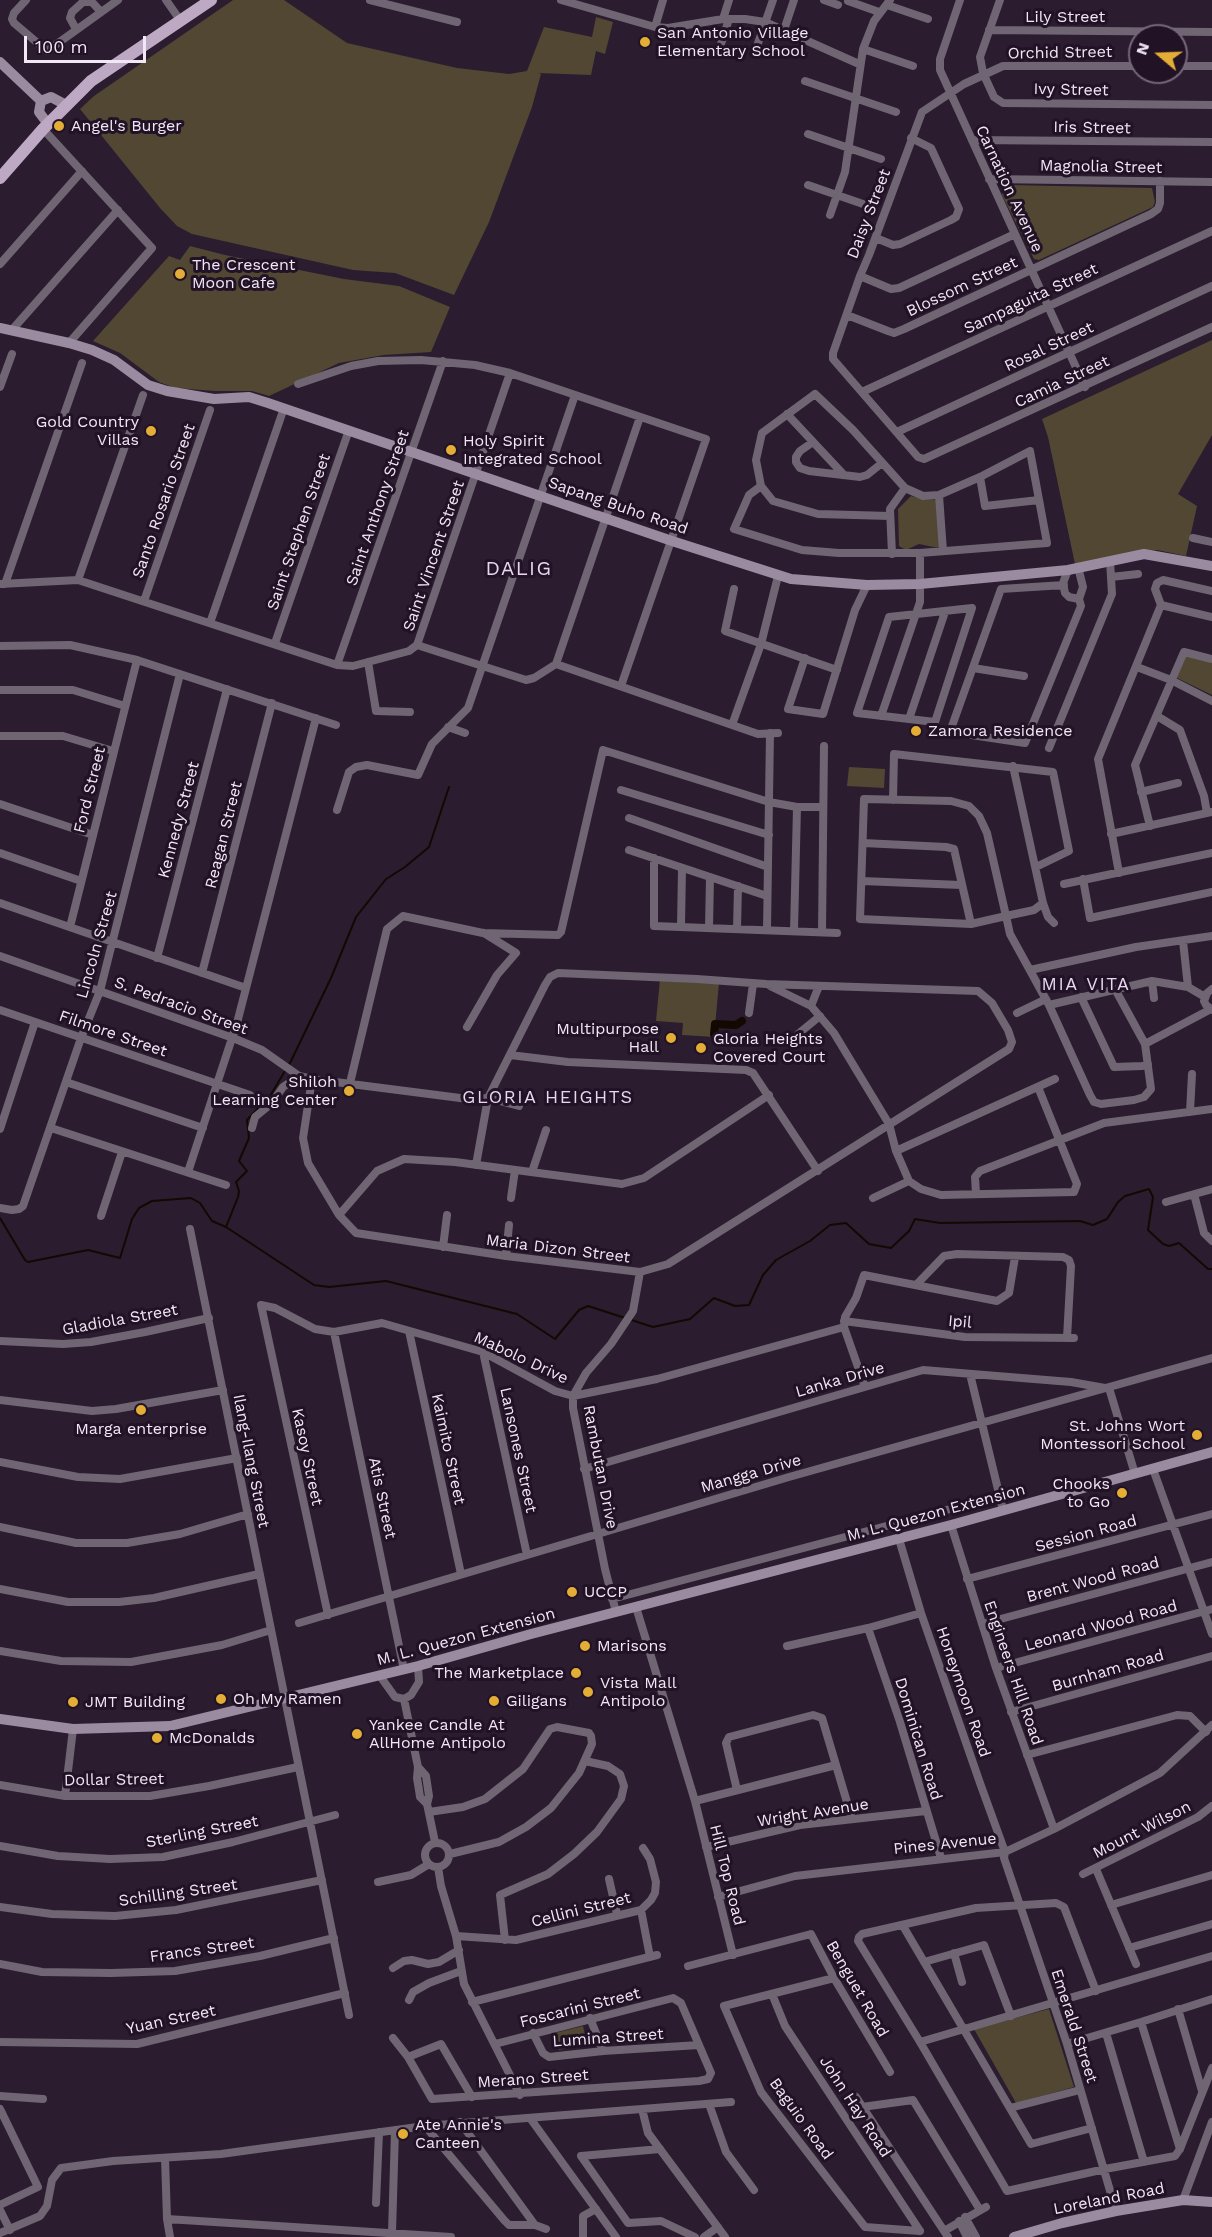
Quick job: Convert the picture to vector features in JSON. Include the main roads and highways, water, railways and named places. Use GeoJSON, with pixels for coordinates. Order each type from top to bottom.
{"type":"FeatureCollection","features":[{"type":"Feature","properties":{"kind":"main road"},"geometry":{"type":"LineString","coordinates":[[0,178],[45,126],[91,81],[211,0]]}},
{"type":"Feature","properties":{"kind":"waterway"},"geometry":{"type":"LineString","coordinates":[[226,1227],[238,1197],[236,1182],[247,1171],[239,1161],[249,1138],[247,1120],[270,1096],[291,1061],[331,978],[356,917],[386,879],[429,847],[449,787]]}},
{"type":"Feature","properties":{"kind":"waterway"},"geometry":{"type":"LineString","coordinates":[[714,1034],[715,1024],[736,1025],[742,1021]]}},
{"type":"Feature","properties":{"kind":"waterway"},"geometry":{"type":"LineString","coordinates":[[0,1218],[28,1262],[88,1250],[120,1258],[132,1219],[139,1208],[152,1201],[191,1198],[200,1203],[212,1221],[226,1227],[314,1285],[329,1287],[386,1281],[517,1314],[555,1339],[579,1310],[588,1306],[653,1327],[690,1319],[714,1298],[735,1306],[749,1305],[763,1275],[776,1260],[810,1241],[830,1225],[846,1223],[869,1244],[891,1248],[909,1231],[915,1219],[940,1223],[1080,1221],[1093,1225],[1107,1219],[1118,1202],[1125,1196],[1149,1189],[1153,1197],[1148,1230],[1163,1244],[1169,1246],[1179,1243],[1208,1269],[1212,1269]]}},
{"type":"Feature","properties":{"kind":"place","name":"San Antonio Village Elementary School"},"geometry":{"type":"Point","coordinates":[645,42]}},
{"type":"Feature","properties":{"kind":"place","name":"Angel's Burger"},"geometry":{"type":"Point","coordinates":[59,126]}},
{"type":"Feature","properties":{"kind":"place","name":"The Crescent Moon Cafe"},"geometry":{"type":"Point","coordinates":[180,274]}},
{"type":"Feature","properties":{"kind":"place","name":"Gold Country Villas"},"geometry":{"type":"Point","coordinates":[151,431]}},
{"type":"Feature","properties":{"kind":"place","name":"Holy Spirit Integrated School"},"geometry":{"type":"Point","coordinates":[451,450]}},
{"type":"Feature","properties":{"kind":"place","name":"Zamora Residence"},"geometry":{"type":"Point","coordinates":[916,731]}},
{"type":"Feature","properties":{"kind":"place","name":"Multipurpose Hall"},"geometry":{"type":"Point","coordinates":[671,1038]}},
{"type":"Feature","properties":{"kind":"place","name":"Gloria Heights Covered Court"},"geometry":{"type":"Point","coordinates":[701,1048]}},
{"type":"Feature","properties":{"kind":"place","name":"Shiloh Learning Center"},"geometry":{"type":"Point","coordinates":[349,1091]}},
{"type":"Feature","properties":{"kind":"place","name":"Marga enterprise"},"geometry":{"type":"Point","coordinates":[141,1410]}},
{"type":"Feature","properties":{"kind":"place","name":"St. Johns Wort Montessori School"},"geometry":{"type":"Point","coordinates":[1197,1435]}},
{"type":"Feature","properties":{"kind":"place","name":"Chooks to Go"},"geometry":{"type":"Point","coordinates":[1122,1493]}},
{"type":"Feature","properties":{"kind":"place","name":"UCCP"},"geometry":{"type":"Point","coordinates":[572,1592]}},
{"type":"Feature","properties":{"kind":"place","name":"Marisons"},"geometry":{"type":"Point","coordinates":[585,1646]}},
{"type":"Feature","properties":{"kind":"place","name":"The Marketplace"},"geometry":{"type":"Point","coordinates":[576,1673]}},
{"type":"Feature","properties":{"kind":"place","name":"Vista Mall Antipolo"},"geometry":{"type":"Point","coordinates":[588,1692]}},
{"type":"Feature","properties":{"kind":"place","name":"Oh My Ramen"},"geometry":{"type":"Point","coordinates":[221,1699]}},
{"type":"Feature","properties":{"kind":"place","name":"Giligans"},"geometry":{"type":"Point","coordinates":[494,1701]}},
{"type":"Feature","properties":{"kind":"place","name":"JMT Building"},"geometry":{"type":"Point","coordinates":[73,1702]}},
{"type":"Feature","properties":{"kind":"place","name":"Yankee Candle At AllHome Antipolo"},"geometry":{"type":"Point","coordinates":[357,1734]}},
{"type":"Feature","properties":{"kind":"place","name":"McDonalds"},"geometry":{"type":"Point","coordinates":[157,1738]}},
{"type":"Feature","properties":{"kind":"place","name":"Ate Annie's Canteen"},"geometry":{"type":"Point","coordinates":[403,2134]}},
{"type":"Feature","properties":{"kind":"district","name":"DALIG"},"geometry":{"type":"Point","coordinates":[519,569]}},
{"type":"Feature","properties":{"kind":"district","name":"MIA VITA"},"geometry":{"type":"Point","coordinates":[1086,985]}},
{"type":"Feature","properties":{"kind":"district","name":"GLORIA HEIGHTS"},"geometry":{"type":"Point","coordinates":[548,1098]}}]}
